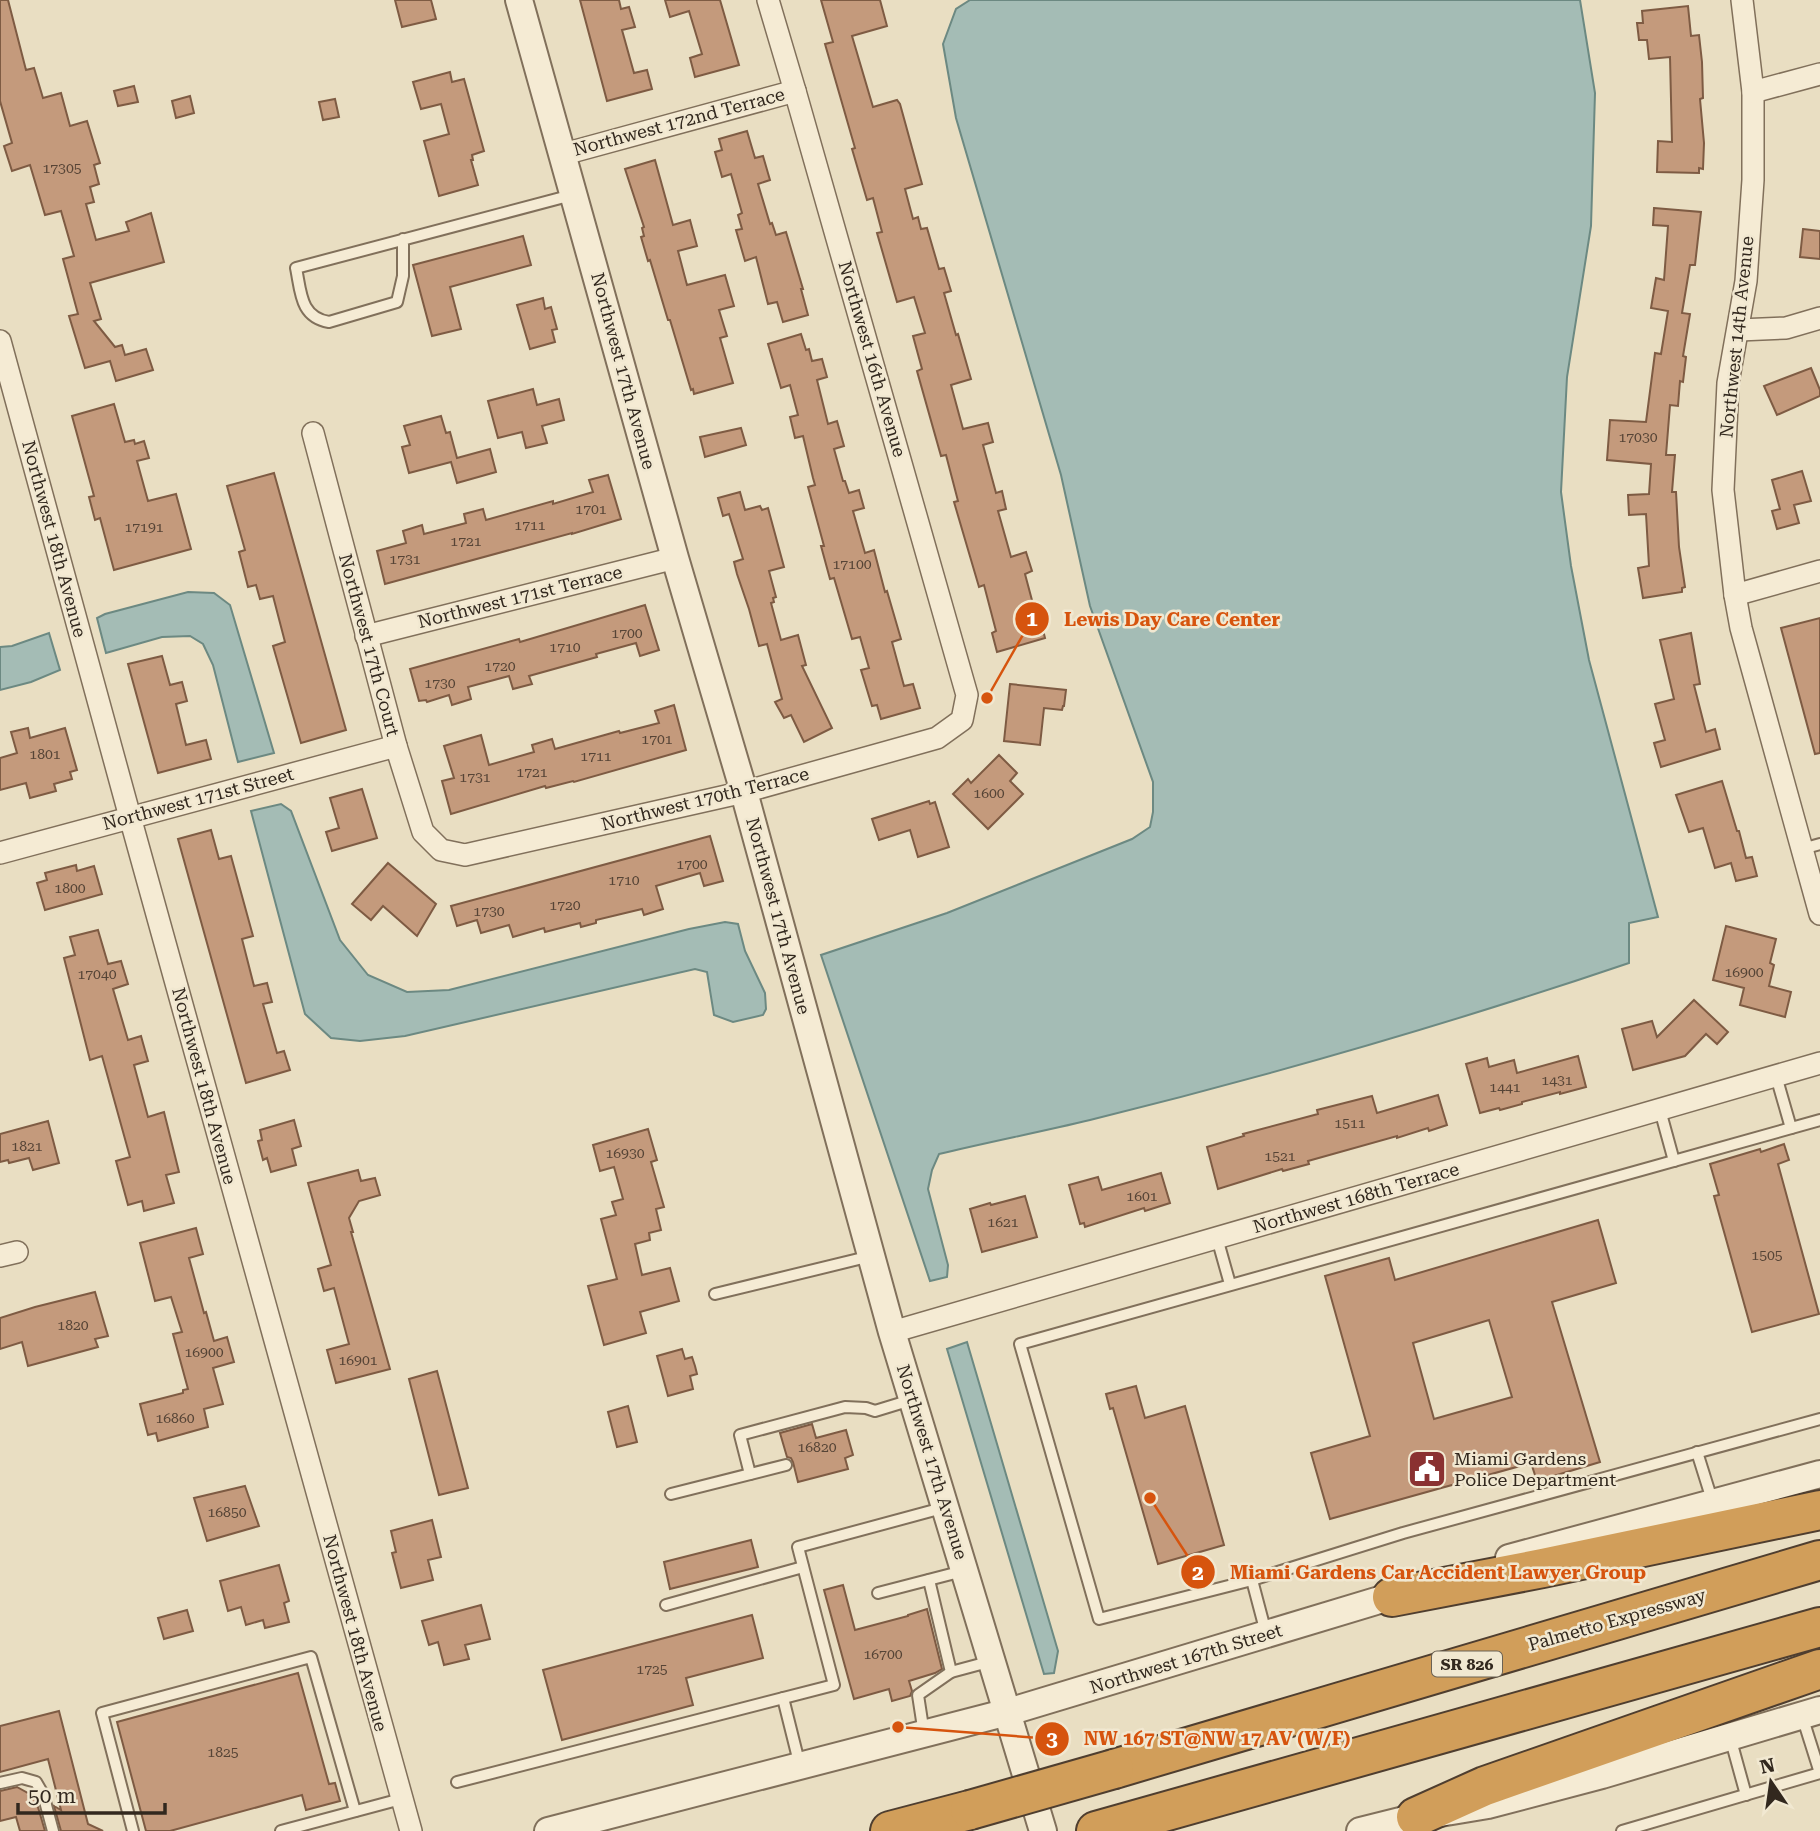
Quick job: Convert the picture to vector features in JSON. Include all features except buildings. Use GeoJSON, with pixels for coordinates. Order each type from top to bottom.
{"type":"FeatureCollection","features":[{"type":"Feature","properties":{"kind":"highway"},"geometry":{"type":"LineString","coordinates":[[1392,1597],[1820,1510]]}},
{"type":"Feature","properties":{"kind":"highway","name":"Palmetto Expressway"},"geometry":{"type":"LineString","coordinates":[[890,1831],[1114,1769],[1820,1560]]}},
{"type":"Feature","properties":{"kind":"highway"},"geometry":{"type":"LineString","coordinates":[[1110,1827],[1820,1627]]}},
{"type":"Feature","properties":{"kind":"highway"},"geometry":{"type":"LineString","coordinates":[[1416,1817],[1485,1786],[1820,1669]]}},
{"type":"Feature","properties":{"kind":"street","name":"Northwest 17th Avenue"},"geometry":{"type":"LineString","coordinates":[[519,0],[675,558],[744,792],[892,1332],[1043,1831]]}},
{"type":"Feature","properties":{"kind":"street","name":"Northwest 16th Avenue"},"geometry":{"type":"LineString","coordinates":[[768,0],[967,695],[962,720]]}},
{"type":"Feature","properties":{"kind":"street","name":"Northwest 14th Avenue"},"geometry":{"type":"LineString","coordinates":[[1742,0],[1752,92],[1753,180],[1746,281],[1728,383],[1723,490],[1735,595],[1750,666],[1811,847],[1820,914]]}},
{"type":"Feature","properties":{"kind":"street"},"geometry":{"type":"LineString","coordinates":[[1752,92],[1820,74]]}},
{"type":"Feature","properties":{"kind":"street","name":"Northwest 172nd Terrace"},"geometry":{"type":"LineString","coordinates":[[564,154],[795,91]]}},
{"type":"Feature","properties":{"kind":"street"},"geometry":{"type":"LineString","coordinates":[[1739,330],[1786,328],[1820,318]]}},
{"type":"Feature","properties":{"kind":"street","name":"Northwest 18th Avenue"},"geometry":{"type":"LineString","coordinates":[[0,341],[411,1831]]}},
{"type":"Feature","properties":{"kind":"street","name":"Northwest 17th Court"},"geometry":{"type":"LineString","coordinates":[[313,433],[396,746],[423,832],[441,850]]}},
{"type":"Feature","properties":{"kind":"street","name":"Northwest 171st Terrace"},"geometry":{"type":"LineString","coordinates":[[366,636],[675,558]]}},
{"type":"Feature","properties":{"kind":"street"},"geometry":{"type":"LineString","coordinates":[[1735,595],[1820,570]]}},
{"type":"Feature","properties":{"kind":"street","name":"Northwest 170th Terrace"},"geometry":{"type":"LineString","coordinates":[[441,850],[466,855],[744,792],[937,738],[962,720]]}},
{"type":"Feature","properties":{"kind":"street","name":"Northwest 171st Street"},"geometry":{"type":"LineString","coordinates":[[0,853],[396,746]]}},
{"type":"Feature","properties":{"kind":"street","name":"Northwest 168th Terrace"},"geometry":{"type":"LineString","coordinates":[[892,1332],[1820,1063]]}},
{"type":"Feature","properties":{"kind":"street","name":"Northwest 167th Street"},"geometry":{"type":"LineString","coordinates":[[548,1831],[1008,1712],[1392,1597],[1530,1552],[1820,1474]]}},
{"type":"Feature","properties":{"kind":"street"},"geometry":{"type":"LineString","coordinates":[[1360,1831],[1416,1817],[1488,1805],[1577,1782],[1811,1712]]}},
{"type":"Feature","properties":{"kind":"lane"},"geometry":{"type":"LineString","coordinates":[[403,239],[403,276],[397,302],[329,322],[318,320],[310,314],[303,303],[296,268],[403,239],[575,194]]}},
{"type":"Feature","properties":{"kind":"lane"},"geometry":{"type":"LineString","coordinates":[[1776,1076],[1791,1128]]}},
{"type":"Feature","properties":{"kind":"lane"},"geometry":{"type":"LineString","coordinates":[[1660,1110],[1674,1161]]}},
{"type":"Feature","properties":{"kind":"lane"},"geometry":{"type":"LineString","coordinates":[[1820,1120],[1020,1344],[1099,1619],[1252,1580],[1403,1533],[1820,1419]]}},
{"type":"Feature","properties":{"kind":"lane"},"geometry":{"type":"LineString","coordinates":[[1217,1238],[1230,1284]]}},
{"type":"Feature","properties":{"kind":"lane"},"geometry":{"type":"LineString","coordinates":[[715,1294],[872,1256]]}},
{"type":"Feature","properties":{"kind":"lane"},"geometry":{"type":"LineString","coordinates":[[750,1474],[740,1434],[845,1407],[875,1411],[913,1400]]}},
{"type":"Feature","properties":{"kind":"lane"},"geometry":{"type":"LineString","coordinates":[[1697,1452],[1713,1504]]}},
{"type":"Feature","properties":{"kind":"lane"},"geometry":{"type":"LineString","coordinates":[[671,1494],[786,1465]]}},
{"type":"Feature","properties":{"kind":"lane"},"geometry":{"type":"LineString","coordinates":[[457,1782],[834,1685],[798,1547],[946,1507]]}},
{"type":"Feature","properties":{"kind":"lane"},"geometry":{"type":"LineString","coordinates":[[666,1605],[803,1567]]}},
{"type":"Feature","properties":{"kind":"lane"},"geometry":{"type":"LineString","coordinates":[[878,1593],[965,1570]]}},
{"type":"Feature","properties":{"kind":"lane"},"geometry":{"type":"LineString","coordinates":[[929,1580],[951,1672]]}},
{"type":"Feature","properties":{"kind":"lane"},"geometry":{"type":"LineString","coordinates":[[1252,1580],[1267,1635]]}},
{"type":"Feature","properties":{"kind":"lane"},"geometry":{"type":"LineString","coordinates":[[133,1831],[102,1713],[311,1657],[355,1811]]}},
{"type":"Feature","properties":{"kind":"lane"},"geometry":{"type":"LineString","coordinates":[[924,1734],[918,1695],[951,1672],[992,1660]]}},
{"type":"Feature","properties":{"kind":"lane"},"geometry":{"type":"LineString","coordinates":[[783,1698],[800,1766]]}},
{"type":"Feature","properties":{"kind":"lane"},"geometry":{"type":"LineString","coordinates":[[1622,1831],[1820,1773],[1811,1712]]}},
{"type":"Feature","properties":{"kind":"lane"},"geometry":{"type":"LineString","coordinates":[[1729,1736],[1746,1795]]}},
{"type":"Feature","properties":{"kind":"lane"},"geometry":{"type":"LineString","coordinates":[[0,1783],[22,1778],[36,1782],[43,1794],[53,1831]]}},
{"type":"Feature","properties":{"kind":"lane"},"geometry":{"type":"LineString","coordinates":[[282,1831],[401,1799]]}},
{"type":"Feature","properties":{"kind":"water"},"geometry":{"type":"Polygon","coordinates":[[[970,0],[1580,0],[1595,93],[1591,226],[1567,377],[1561,492],[1571,566],[1589,660],[1658,917],[1629,923],[1629,963],[1429,1027],[1226,1085],[1090,1120],[939,1154],[928,1189],[948,1265],[947,1277],[930,1281],[821,955],[947,913],[1132,839],[1150,827],[1153,812],[1153,782],[1090,606],[1061,475],[956,118],[943,44],[956,9],[970,0]]]}},
{"type":"Feature","properties":{"kind":"water"},"geometry":{"type":"Polygon","coordinates":[[[188,592],[214,593],[230,605],[274,753],[238,762],[213,665],[203,644],[190,636],[162,637],[106,653],[97,618],[188,592]]]}},
{"type":"Feature","properties":{"kind":"water"},"geometry":{"type":"Polygon","coordinates":[[[49,633],[60,670],[31,682],[0,690],[0,647],[12,646],[49,633]]]}},
{"type":"Feature","properties":{"kind":"water"},"geometry":{"type":"Polygon","coordinates":[[[281,804],[291,811],[340,940],[368,975],[407,992],[449,990],[725,922],[738,924],[745,951],[765,993],[766,1009],[763,1015],[733,1022],[714,1015],[707,972],[695,969],[405,1036],[360,1041],[331,1038],[305,1014],[251,811],[281,804]]]}},
{"type":"Feature","properties":{"kind":"water"},"geometry":{"type":"Polygon","coordinates":[[[967,1342],[1058,1651],[1054,1673],[1044,1674],[947,1349],[967,1342]]]}},
{"type":"Feature","properties":{"kind":"place","name":"Lewis Day Care Center"},"geometry":{"type":"Point","coordinates":[987,698]}},
{"type":"Feature","properties":{"kind":"place","name":"Miami Gardens Police Department"},"geometry":{"type":"Point","coordinates":[1427,1469]}},
{"type":"Feature","properties":{"kind":"place","name":"Miami Gardens Car Accident Lawyer Group"},"geometry":{"type":"Point","coordinates":[1150,1498]}},
{"type":"Feature","properties":{"kind":"place","name":"NW 167 ST@NW 17 AV (W/F)"},"geometry":{"type":"Point","coordinates":[898,1727]}}]}
